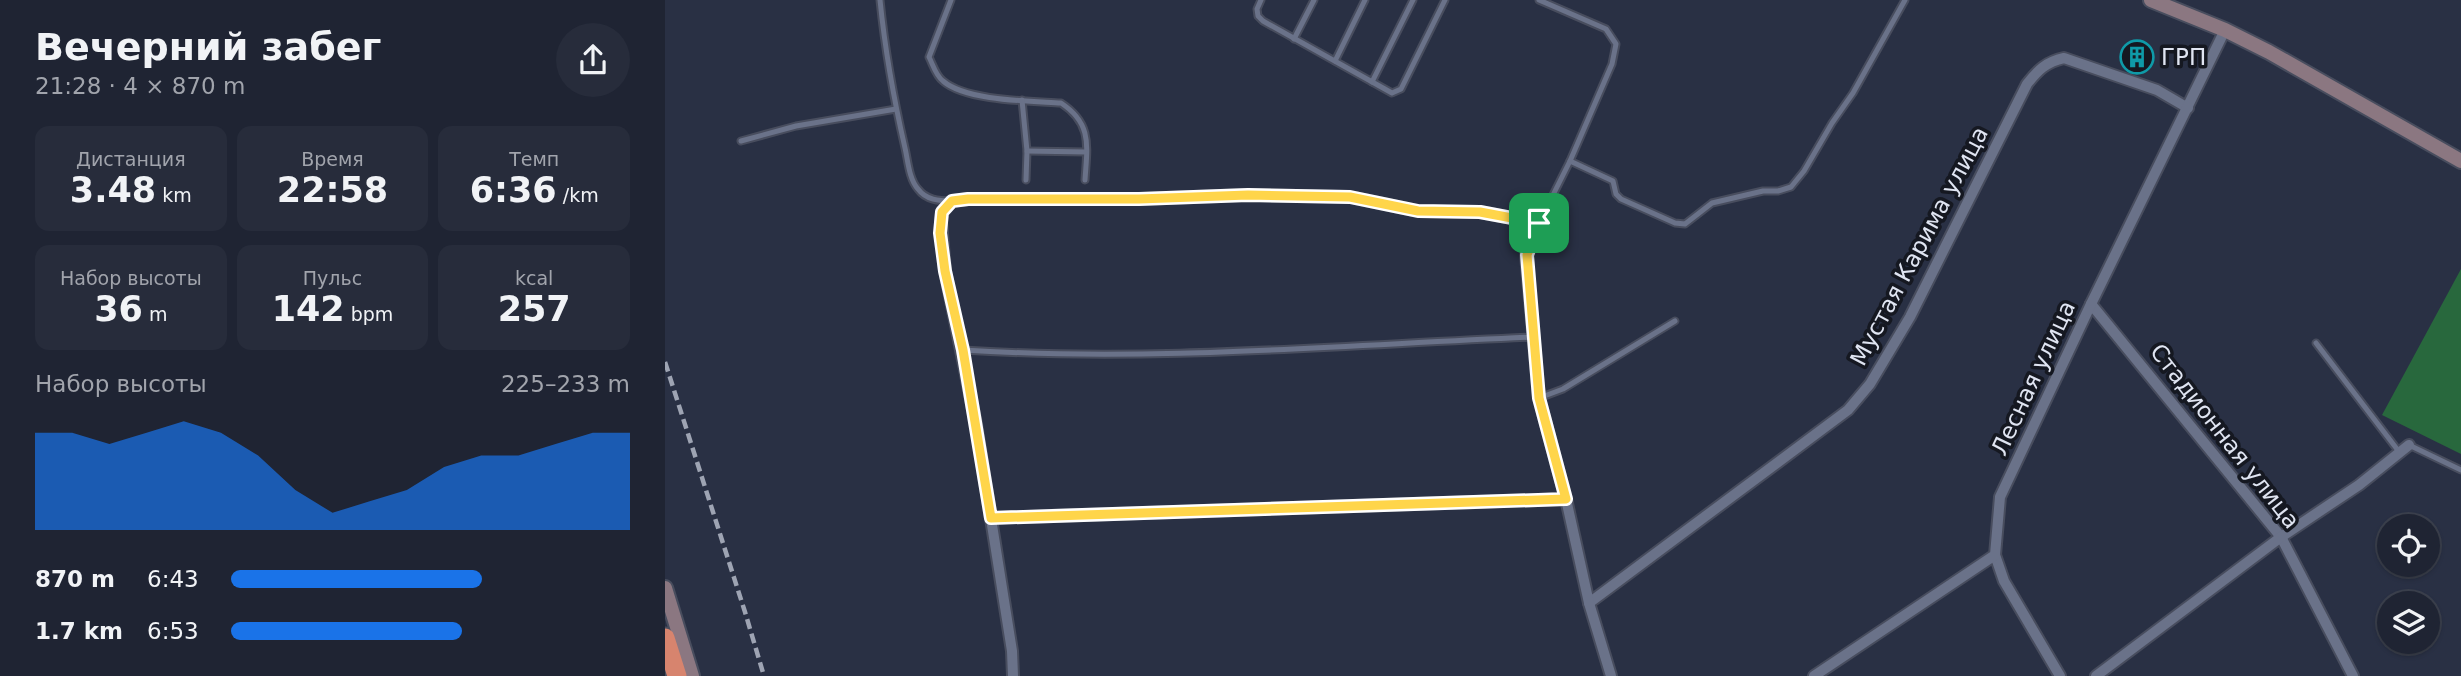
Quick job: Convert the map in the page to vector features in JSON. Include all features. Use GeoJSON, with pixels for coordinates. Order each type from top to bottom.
{"type":"FeatureCollection","features":[{"type":"Feature","properties":{"kind":"highway"},"geometry":{"type":"LineString","coordinates":[[665,638],[677,676]]}},
{"type":"Feature","properties":{"kind":"street"},"geometry":{"type":"LineString","coordinates":[[2151,0],[2225,30],[2269,52],[2461,161]]}},
{"type":"Feature","properties":{"kind":"street","name":"Лесная улица"},"geometry":{"type":"LineString","coordinates":[[1995,555],[2000,497],[2225,30]]}},
{"type":"Feature","properties":{"kind":"street","name":"Мустая Карима улица"},"geometry":{"type":"LineString","coordinates":[[1589,603],[1848,410],[1870,384],[1910,317],[2027,84],[2037,71],[2049,62],[2064,58],[2157,90],[2188,108]]}},
{"type":"Feature","properties":{"kind":"street"},"geometry":{"type":"LineString","coordinates":[[1013,676],[1012,651],[963,350],[945,271],[940,233],[942,212],[952,201],[1248,195],[1350,197],[1418,211],[1480,212],[1539,223],[1527,255],[1539,398],[1566,499],[1589,603],[1611,676]]}},
{"type":"Feature","properties":{"kind":"street","name":"Стадионная улица"},"geometry":{"type":"LineString","coordinates":[[2091,304],[2281,537],[2354,676]]}},
{"type":"Feature","properties":{"kind":"street"},"geometry":{"type":"LineString","coordinates":[[2096,676],[2281,537],[2359,485],[2405,449]]}},
{"type":"Feature","properties":{"kind":"street"},"geometry":{"type":"LineString","coordinates":[[991,518],[1566,499]]}},
{"type":"Feature","properties":{"kind":"street"},"geometry":{"type":"LineString","coordinates":[[1814,676],[1995,555],[2004,581],[2060,676]]}},
{"type":"Feature","properties":{"kind":"street"},"geometry":{"type":"LineString","coordinates":[[665,588],[692,676]]}},
{"type":"Feature","properties":{"kind":"lane"},"geometry":{"type":"LineString","coordinates":[[880,0],[896,109],[911,173],[917,189],[927,197],[952,201]]}},
{"type":"Feature","properties":{"kind":"lane"},"geometry":{"type":"LineString","coordinates":[[951,0],[929,57],[941,80],[960,90],[1061,103],[1069,108],[1086,130],[1085,180]]}},
{"type":"Feature","properties":{"kind":"lane"},"geometry":{"type":"LineString","coordinates":[[1261,0],[1257,9],[1258,16],[1392,93],[1401,89],[1445,0]]}},
{"type":"Feature","properties":{"kind":"lane"},"geometry":{"type":"LineString","coordinates":[[1294,38],[1314,0]]}},
{"type":"Feature","properties":{"kind":"lane"},"geometry":{"type":"LineString","coordinates":[[1335,61],[1365,0]]}},
{"type":"Feature","properties":{"kind":"lane"},"geometry":{"type":"LineString","coordinates":[[1372,82],[1413,0]]}},
{"type":"Feature","properties":{"kind":"lane"},"geometry":{"type":"LineString","coordinates":[[1539,0],[1606,29],[1616,44],[1612,64],[1570,161],[1539,223]]}},
{"type":"Feature","properties":{"kind":"lane"},"geometry":{"type":"LineString","coordinates":[[1570,161],[1613,181],[1616,194],[1621,199],[1675,223],[1685,224],[1712,203],[1791,187],[1804,172],[1853,93],[1905,0]]}},
{"type":"Feature","properties":{"kind":"lane"},"geometry":{"type":"LineString","coordinates":[[1022,100],[1027,151],[1026,180]]}},
{"type":"Feature","properties":{"kind":"lane"},"geometry":{"type":"LineString","coordinates":[[741,141],[796,126],[896,109]]}},
{"type":"Feature","properties":{"kind":"lane"},"geometry":{"type":"LineString","coordinates":[[1027,151],[1086,152]]}},
{"type":"Feature","properties":{"kind":"lane"},"geometry":{"type":"LineString","coordinates":[[1539,398],[1563,389],[1675,321]]}},
{"type":"Feature","properties":{"kind":"lane"},"geometry":{"type":"LineString","coordinates":[[963,350],[1030,354],[1122,354],[1534,337]]}},
{"type":"Feature","properties":{"kind":"lane"},"geometry":{"type":"LineString","coordinates":[[2316,343],[2405,449],[2461,470]]}},
{"type":"Feature","properties":{"kind":"green space"},"geometry":{"type":"Polygon","coordinates":[[[2461,269],[2461,454],[2382,415],[2461,269]]]}},
{"type":"Feature","properties":{"kind":"railway"},"geometry":{"type":"LineString","coordinates":[[665,362],[764,676]]}},
{"type":"Feature","properties":{"kind":"place","name":"ГРП"},"geometry":{"type":"Point","coordinates":[2137,57]}},
{"type":"Feature","properties":{"kind":"route"},"geometry":{"type":"LineString","coordinates":[[1248,195],[1350,197],[1418,211],[1480,212],[1539,223],[1527,255],[1539,398],[1566,499],[991,518],[940,233],[942,212],[952,201],[1248,195]]}}]}
